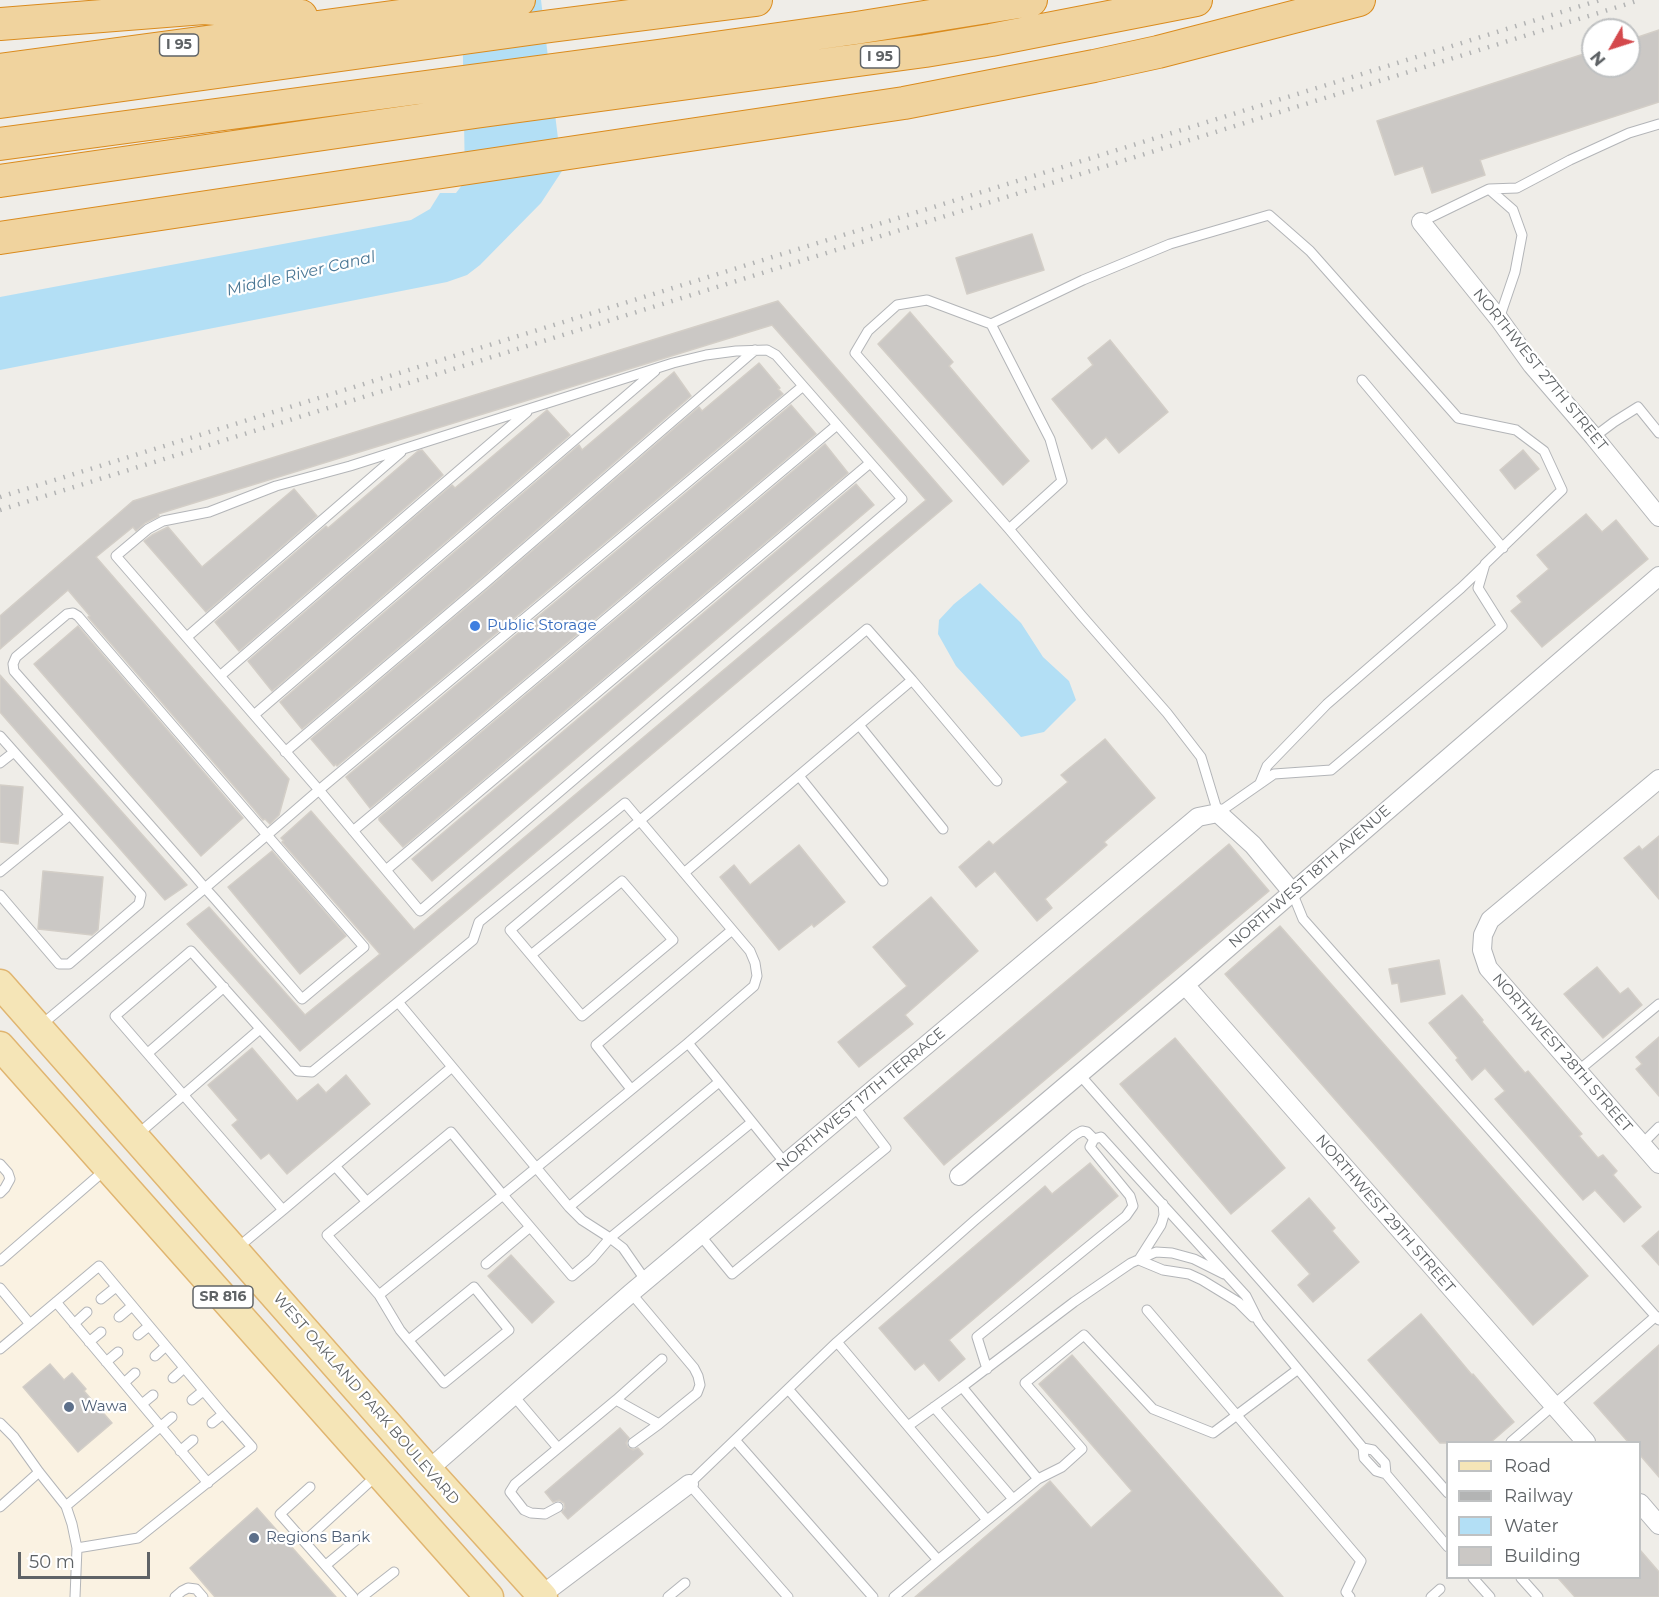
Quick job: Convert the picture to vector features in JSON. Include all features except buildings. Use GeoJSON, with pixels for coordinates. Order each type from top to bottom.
{"type":"FeatureCollection","features":[{"type":"Feature","properties":{"kind":"highway","name":"I 95"},"geometry":{"type":"LineString","coordinates":[[0,70],[358,21],[463,23],[519,0]]}},
{"type":"Feature","properties":{"kind":"highway"},"geometry":{"type":"LineString","coordinates":[[0,102],[463,23],[551,26],[756,0]]}},
{"type":"Feature","properties":{"kind":"highway"},"geometry":{"type":"LineString","coordinates":[[560,85],[856,28],[1031,0]]}},
{"type":"Feature","properties":{"kind":"highway","name":"I 95"},"geometry":{"type":"LineString","coordinates":[[0,181],[124,164],[473,97],[560,85],[925,51],[1196,0]]}},
{"type":"Feature","properties":{"kind":"highway"},"geometry":{"type":"LineString","coordinates":[[0,238],[836,114],[1094,66],[1158,52],[1359,0]]}},
{"type":"Feature","properties":{"kind":"highway"},"geometry":{"type":"LineString","coordinates":[[0,24],[204,8],[358,21]]}},
{"type":"Feature","properties":{"kind":"highway"},"geometry":{"type":"LineString","coordinates":[[0,144],[473,97]]}},
{"type":"Feature","properties":{"kind":"highway"},"geometry":{"type":"LineString","coordinates":[[0,200],[124,164]]}},
{"type":"Feature","properties":{"kind":"main road","name":"WEST OAKLAND PARK BOULEVARD"},"geometry":{"type":"LineString","coordinates":[[0,984],[541,1596]]}},
{"type":"Feature","properties":{"kind":"main road"},"geometry":{"type":"LineString","coordinates":[[0,1030],[18,1034],[39,1028]]}},
{"type":"Feature","properties":{"kind":"main road","name":"SR 816"},"geometry":{"type":"LineString","coordinates":[[0,1046],[489,1597]]}},
{"type":"Feature","properties":{"kind":"main road"},"geometry":{"type":"LineString","coordinates":[[108,1167],[128,1161],[165,1170]]}},
{"type":"Feature","properties":{"kind":"main road"},"geometry":{"type":"LineString","coordinates":[[379,1473],[398,1478],[428,1470]]}},
{"type":"Feature","properties":{"kind":"street","name":"NORTHWEST 27TH STREET"},"geometry":{"type":"LineString","coordinates":[[1421,222],[1499,319],[1532,365],[1659,518]]}},
{"type":"Feature","properties":{"kind":"street","name":"NORTHWEST 18TH AVENUE"},"geometry":{"type":"LineString","coordinates":[[959,1176],[1185,985],[1659,576]]}},
{"type":"Feature","properties":{"kind":"street","name":"NORTHWEST 28TH STREET"},"geometry":{"type":"LineString","coordinates":[[1659,779],[1490,920],[1483,934],[1482,950],[1488,968],[1659,1164]]}},
{"type":"Feature","properties":{"kind":"street"},"geometry":{"type":"LineString","coordinates":[[1218,813],[1253,845],[1292,892]]}},
{"type":"Feature","properties":{"kind":"street","name":"NORTHWEST 17TH TERRACE"},"geometry":{"type":"LineString","coordinates":[[428,1470],[631,1293],[1198,817],[1218,813]]}},
{"type":"Feature","properties":{"kind":"street","name":"NORTHWEST 29TH STREET"},"geometry":{"type":"LineString","coordinates":[[1185,985],[1584,1441]]}},
{"type":"Feature","properties":{"kind":"street"},"geometry":{"type":"LineString","coordinates":[[541,1596],[689,1484]]}},
{"type":"Feature","properties":{"kind":"street"},"geometry":{"type":"LineString","coordinates":[[1641,1504],[1659,1525]]}},
{"type":"Feature","properties":{"kind":"lane"},"geometry":{"type":"LineString","coordinates":[[1421,222],[1489,189],[1517,188],[1629,133],[1659,124]]}},
{"type":"Feature","properties":{"kind":"lane"},"geometry":{"type":"LineString","coordinates":[[1489,189],[1514,210],[1522,235],[1515,272],[1499,319]]}},
{"type":"Feature","properties":{"kind":"lane"},"geometry":{"type":"LineString","coordinates":[[991,324],[1083,280],[1170,244],[1269,215],[1310,250],[1458,418],[1516,430],[1544,451],[1562,489],[1461,588],[1327,704],[1268,766],[1259,785]]}},
{"type":"Feature","properties":{"kind":"lane"},"geometry":{"type":"LineString","coordinates":[[1009,529],[1062,481],[1050,439],[991,324],[927,300],[897,305],[868,331],[855,353],[1167,713],[1201,757],[1218,813],[1274,774],[1331,770],[1503,626],[1478,588],[1485,564]]}},
{"type":"Feature","properties":{"kind":"lane"},"geometry":{"type":"LineString","coordinates":[[285,752],[755,350]]}},
{"type":"Feature","properties":{"kind":"lane"},"geometry":{"type":"LineString","coordinates":[[755,350],[767,350],[776,355],[902,499],[420,911],[319,790],[116,556],[148,529],[163,521],[208,512],[276,486],[350,466],[658,368],[706,355],[755,350]]}},
{"type":"Feature","properties":{"kind":"lane"},"geometry":{"type":"LineString","coordinates":[[254,715],[658,368]]}},
{"type":"Feature","properties":{"kind":"lane"},"geometry":{"type":"LineString","coordinates":[[1362,380],[1503,548]]}},
{"type":"Feature","properties":{"kind":"lane"},"geometry":{"type":"LineString","coordinates":[[39,1028],[319,790],[803,386]]}},
{"type":"Feature","properties":{"kind":"lane"},"geometry":{"type":"LineString","coordinates":[[1594,437],[1638,407],[1659,433]]}},
{"type":"Feature","properties":{"kind":"lane"},"geometry":{"type":"LineString","coordinates":[[220,676],[531,409]]}},
{"type":"Feature","properties":{"kind":"lane"},"geometry":{"type":"LineString","coordinates":[[353,831],[837,424]]}},
{"type":"Feature","properties":{"kind":"lane"},"geometry":{"type":"LineString","coordinates":[[187,638],[405,448]]}},
{"type":"Feature","properties":{"kind":"lane"},"geometry":{"type":"LineString","coordinates":[[386,870],[870,463]]}},
{"type":"Feature","properties":{"kind":"lane"},"geometry":{"type":"LineString","coordinates":[[73,613],[78,616],[267,835],[364,947],[302,999],[14,671],[13,663],[16,657],[67,614],[73,613]]}},
{"type":"Feature","properties":{"kind":"lane"},"geometry":{"type":"LineString","coordinates":[[531,955],[622,881],[673,940],[582,1016],[510,930],[867,629],[998,781]]}},
{"type":"Feature","properties":{"kind":"lane"},"geometry":{"type":"LineString","coordinates":[[684,873],[912,680]]}},
{"type":"Feature","properties":{"kind":"lane"},"geometry":{"type":"LineString","coordinates":[[859,725],[944,829]]}},
{"type":"Feature","properties":{"kind":"lane"},"geometry":{"type":"LineString","coordinates":[[0,736],[141,896],[138,904],[69,964],[59,963],[0,895]]}},
{"type":"Feature","properties":{"kind":"lane"},"geometry":{"type":"LineString","coordinates":[[0,763],[14,752]]}},
{"type":"Feature","properties":{"kind":"lane"},"geometry":{"type":"LineString","coordinates":[[799,776],[883,881]]}},
{"type":"Feature","properties":{"kind":"lane"},"geometry":{"type":"LineString","coordinates":[[283,1210],[115,1016],[190,951],[298,1071],[312,1072],[473,940],[479,922],[624,803],[750,951],[757,976],[754,986],[688,1043],[379,1295]]}},
{"type":"Feature","properties":{"kind":"lane"},"geometry":{"type":"LineString","coordinates":[[0,872],[70,815]]}},
{"type":"Feature","properties":{"kind":"lane"},"geometry":{"type":"LineString","coordinates":[[1292,892],[1303,919],[1657,1318],[1513,1441]]}},
{"type":"Feature","properties":{"kind":"lane"},"geometry":{"type":"LineString","coordinates":[[631,1089],[596,1045],[732,930]]}},
{"type":"Feature","properties":{"kind":"lane"},"geometry":{"type":"LineString","coordinates":[[148,1053],[224,987]]}},
{"type":"Feature","properties":{"kind":"lane"},"geometry":{"type":"LineString","coordinates":[[398,1002],[569,1207],[582,1221],[622,1248],[646,1281]]}},
{"type":"Feature","properties":{"kind":"lane"},"geometry":{"type":"LineString","coordinates":[[1579,1070],[1659,1004]]}},
{"type":"Feature","properties":{"kind":"lane"},"geometry":{"type":"LineString","coordinates":[[134,1137],[260,1029]]}},
{"type":"Feature","properties":{"kind":"lane"},"geometry":{"type":"LineString","coordinates":[[688,1043],[785,1163]]}},
{"type":"Feature","properties":{"kind":"lane"},"geometry":{"type":"LineString","coordinates":[[235,1250],[452,1066]]}},
{"type":"Feature","properties":{"kind":"lane"},"geometry":{"type":"LineString","coordinates":[[1079,1074],[1446,1492]]}},
{"type":"Feature","properties":{"kind":"lane"},"geometry":{"type":"LineString","coordinates":[[569,1207],[719,1082]]}},
{"type":"Feature","properties":{"kind":"lane"},"geometry":{"type":"LineString","coordinates":[[700,1235],[732,1274],[886,1148],[854,1106]]}},
{"type":"Feature","properties":{"kind":"lane"},"geometry":{"type":"LineString","coordinates":[[409,1341],[474,1287],[509,1330],[444,1383],[409,1341],[393,1320],[379,1295],[327,1235],[451,1131],[572,1276],[592,1259],[610,1238],[752,1122]]}},
{"type":"Feature","properties":{"kind":"lane"},"geometry":{"type":"LineString","coordinates":[[1642,1144],[1659,1127]]}},
{"type":"Feature","properties":{"kind":"lane"},"geometry":{"type":"LineString","coordinates":[[788,1597],[689,1484],[837,1342],[974,1221],[1075,1135],[1082,1131],[1087,1132],[1094,1139]]}},
{"type":"Feature","properties":{"kind":"lane"},"geometry":{"type":"LineString","coordinates":[[987,1369],[977,1337],[1126,1216],[1133,1206],[1130,1196],[1090,1147],[1094,1139],[1101,1137],[1246,1296],[1259,1322]]}},
{"type":"Feature","properties":{"kind":"lane"},"geometry":{"type":"LineString","coordinates":[[0,1164],[10,1179],[0,1193]]}},
{"type":"Feature","properties":{"kind":"lane"},"geometry":{"type":"LineString","coordinates":[[335,1166],[367,1202]]}},
{"type":"Feature","properties":{"kind":"lane"},"geometry":{"type":"LineString","coordinates":[[0,1261],[108,1167]]}},
{"type":"Feature","properties":{"kind":"lane"},"geometry":{"type":"LineString","coordinates":[[1139,1260],[1161,1225],[1164,1215],[1162,1203]]}},
{"type":"Feature","properties":{"kind":"lane"},"geometry":{"type":"LineString","coordinates":[[486,1264],[530,1227]]}},
{"type":"Feature","properties":{"kind":"lane"},"geometry":{"type":"LineString","coordinates":[[908,1426],[962,1388],[1074,1302],[1131,1263],[1156,1252],[1172,1253],[1194,1259],[1229,1277]]}},
{"type":"Feature","properties":{"kind":"lane"},"geometry":{"type":"LineString","coordinates":[[1139,1260],[1163,1270],[1189,1274],[1238,1302],[1259,1322],[1363,1448],[1373,1450],[1385,1463],[1386,1474],[1446,1545]]}},
{"type":"Feature","properties":{"kind":"lane"},"geometry":{"type":"LineString","coordinates":[[0,1349],[99,1266],[252,1447],[138,1538],[77,1548]]}},
{"type":"Feature","properties":{"kind":"lane"},"geometry":{"type":"LineString","coordinates":[[101,1299],[116,1287]]}},
{"type":"Feature","properties":{"kind":"lane"},"geometry":{"type":"LineString","coordinates":[[0,1288],[30,1324]]}},
{"type":"Feature","properties":{"kind":"lane"},"geometry":{"type":"LineString","coordinates":[[631,1293],[694,1368],[700,1380],[697,1393],[633,1443]]}},
{"type":"Feature","properties":{"kind":"lane"},"geometry":{"type":"LineString","coordinates":[[56,1302],[208,1483]]}},
{"type":"Feature","properties":{"kind":"lane"},"geometry":{"type":"LineString","coordinates":[[119,1317],[132,1306]]}},
{"type":"Feature","properties":{"kind":"lane"},"geometry":{"type":"LineString","coordinates":[[1147,1310],[1361,1561],[1346,1592],[1350,1597]]}},
{"type":"Feature","properties":{"kind":"lane"},"geometry":{"type":"LineString","coordinates":[[74,1324],[87,1312]]}},
{"type":"Feature","properties":{"kind":"lane"},"geometry":{"type":"LineString","coordinates":[[138,1335],[149,1326]]}},
{"type":"Feature","properties":{"kind":"lane"},"geometry":{"type":"LineString","coordinates":[[89,1342],[101,1332]]}},
{"type":"Feature","properties":{"kind":"lane"},"geometry":{"type":"LineString","coordinates":[[894,1597],[1038,1479],[1062,1467],[1082,1449],[1025,1383],[1084,1335],[1153,1409],[1213,1433],[1297,1370]]}},
{"type":"Feature","properties":{"kind":"lane"},"geometry":{"type":"LineString","coordinates":[[837,1342],[987,1520]]}},
{"type":"Feature","properties":{"kind":"lane"},"geometry":{"type":"LineString","coordinates":[[155,1356],[166,1346]]}},
{"type":"Feature","properties":{"kind":"lane"},"geometry":{"type":"LineString","coordinates":[[106,1362],[118,1352]]}},
{"type":"Feature","properties":{"kind":"lane"},"geometry":{"type":"LineString","coordinates":[[558,1507],[545,1514],[531,1513],[524,1510],[510,1492],[515,1484],[662,1359]]}},
{"type":"Feature","properties":{"kind":"lane"},"geometry":{"type":"LineString","coordinates":[[173,1378],[184,1368]]}},
{"type":"Feature","properties":{"kind":"lane"},"geometry":{"type":"LineString","coordinates":[[124,1383],[135,1374]]}},
{"type":"Feature","properties":{"kind":"lane"},"geometry":{"type":"LineString","coordinates":[[962,1388],[1038,1479]]}},
{"type":"Feature","properties":{"kind":"lane"},"geometry":{"type":"LineString","coordinates":[[788,1389],[938,1560]]}},
{"type":"Feature","properties":{"kind":"lane"},"geometry":{"type":"LineString","coordinates":[[192,1400],[203,1391]]}},
{"type":"Feature","properties":{"kind":"lane"},"geometry":{"type":"LineString","coordinates":[[142,1404],[153,1395]]}},
{"type":"Feature","properties":{"kind":"lane"},"geometry":{"type":"LineString","coordinates":[[513,1395],[558,1448]]}},
{"type":"Feature","properties":{"kind":"lane"},"geometry":{"type":"LineString","coordinates":[[616,1400],[659,1424]]}},
{"type":"Feature","properties":{"kind":"lane"},"geometry":{"type":"LineString","coordinates":[[934,1407],[1013,1499]]}},
{"type":"Feature","properties":{"kind":"lane"},"geometry":{"type":"LineString","coordinates":[[212,1424],[223,1414]]}},
{"type":"Feature","properties":{"kind":"lane"},"geometry":{"type":"LineString","coordinates":[[66,1506],[172,1417]]}},
{"type":"Feature","properties":{"kind":"lane"},"geometry":{"type":"LineString","coordinates":[[0,1423],[14,1437],[66,1506],[77,1548],[75,1597]]}},
{"type":"Feature","properties":{"kind":"lane"},"geometry":{"type":"LineString","coordinates":[[180,1451],[193,1440]]}},
{"type":"Feature","properties":{"kind":"lane"},"geometry":{"type":"LineString","coordinates":[[735,1440],[873,1597]]}},
{"type":"Feature","properties":{"kind":"lane"},"geometry":{"type":"LineString","coordinates":[[0,1507],[39,1472]]}},
{"type":"Feature","properties":{"kind":"lane"},"geometry":{"type":"LineString","coordinates":[[305,1541],[379,1473]]}},
{"type":"Feature","properties":{"kind":"lane"},"geometry":{"type":"LineString","coordinates":[[310,1486],[280,1514],[353,1597]]}},
{"type":"Feature","properties":{"kind":"lane"},"geometry":{"type":"LineString","coordinates":[[326,1565],[362,1535]]}},
{"type":"Feature","properties":{"kind":"lane"},"geometry":{"type":"LineString","coordinates":[[362,1597],[394,1572]]}},
{"type":"Feature","properties":{"kind":"lane"},"geometry":{"type":"LineString","coordinates":[[1474,1579],[1490,1597]]}},
{"type":"Feature","properties":{"kind":"lane"},"geometry":{"type":"LineString","coordinates":[[1522,1579],[1538,1597]]}},
{"type":"Feature","properties":{"kind":"lane"},"geometry":{"type":"LineString","coordinates":[[669,1597],[685,1583]]}},
{"type":"Feature","properties":{"kind":"lane"},"geometry":{"type":"LineString","coordinates":[[175,1597],[189,1588],[196,1589],[203,1597]]}},
{"type":"Feature","properties":{"kind":"lane"},"geometry":{"type":"LineString","coordinates":[[1431,1597],[1440,1589]]}},
{"type":"Feature","properties":{"kind":"shaded area"},"geometry":{"type":"Polygon","coordinates":[[[0,1063],[471,1597],[0,1597],[0,1063]]]}},
{"type":"Feature","properties":{"kind":"water","name":"Middle River Canal"},"geometry":{"type":"Polygon","coordinates":[[[462,0],[541,0],[562,171],[541,203],[480,265],[467,275],[447,282],[0,370],[0,297],[411,220],[430,209],[440,193],[456,193],[465,181],[462,0]]]}},
{"type":"Feature","properties":{"kind":"water"},"geometry":{"type":"Polygon","coordinates":[[[980,583],[1021,623],[1043,657],[1069,681],[1076,700],[1044,732],[1021,737],[956,666],[938,634],[939,620],[954,604],[980,583]]]}},
{"type":"Feature","properties":{"kind":"railway"},"geometry":{"type":"LineString","coordinates":[[0,497],[1600,0]]}},
{"type":"Feature","properties":{"kind":"railway"},"geometry":{"type":"LineString","coordinates":[[0,510],[1640,0]]}},
{"type":"Feature","properties":{"kind":"place","name":"Public Storage"},"geometry":{"type":"Point","coordinates":[475,626]}},
{"type":"Feature","properties":{"kind":"place","name":"Wawa"},"geometry":{"type":"Point","coordinates":[69,1407]}},
{"type":"Feature","properties":{"kind":"place","name":"Regions Bank"},"geometry":{"type":"Point","coordinates":[254,1538]}}]}
